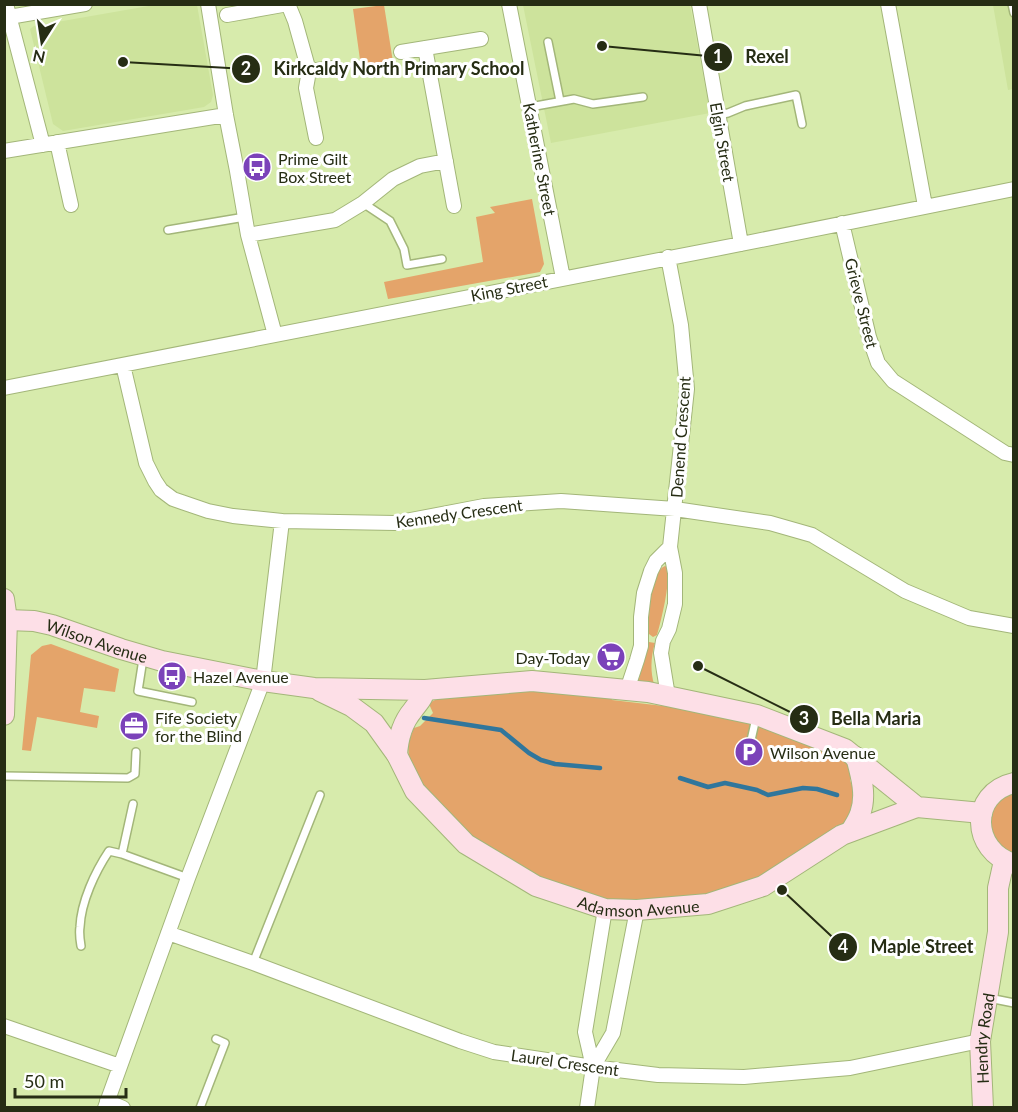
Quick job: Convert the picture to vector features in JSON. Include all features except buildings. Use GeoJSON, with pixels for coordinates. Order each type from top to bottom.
{"type":"FeatureCollection","features":[{"type":"Feature","properties":{"kind":"street"},"geometry":{"type":"LineString","coordinates":[[42,145],[8,11],[85,4]]}},
{"type":"Feature","properties":{"kind":"street"},"geometry":{"type":"LineString","coordinates":[[208,4],[248,235],[275,334]]}},
{"type":"Feature","properties":{"kind":"street"},"geometry":{"type":"LineString","coordinates":[[227,15],[288,4],[309,71],[306,88],[316,138]]}},
{"type":"Feature","properties":{"kind":"street","name":"Katherine Street"},"geometry":{"type":"LineString","coordinates":[[509,4],[563,278]]}},
{"type":"Feature","properties":{"kind":"street","name":"Elgin Street"},"geometry":{"type":"LineString","coordinates":[[699,4],[741,244]]}},
{"type":"Feature","properties":{"kind":"street"},"geometry":{"type":"LineString","coordinates":[[888,4],[925,206]]}},
{"type":"Feature","properties":{"kind":"street"},"geometry":{"type":"LineString","coordinates":[[401,52],[481,39]]}},
{"type":"Feature","properties":{"kind":"street"},"geometry":{"type":"LineString","coordinates":[[425,48],[454,206]]}},
{"type":"Feature","properties":{"kind":"street"},"geometry":{"type":"LineString","coordinates":[[309,71],[333,68]]}},
{"type":"Feature","properties":{"kind":"street"},"geometry":{"type":"LineString","coordinates":[[4,150],[226,115]]}},
{"type":"Feature","properties":{"kind":"street"},"geometry":{"type":"LineString","coordinates":[[57,142],[71,205]]}},
{"type":"Feature","properties":{"kind":"street"},"geometry":{"type":"LineString","coordinates":[[248,235],[335,220],[363,204],[393,179],[420,166],[446,161]]}},
{"type":"Feature","properties":{"kind":"street","name":"King Street"},"geometry":{"type":"LineString","coordinates":[[4,388],[1014,189]]}},
{"type":"Feature","properties":{"kind":"street","name":"Grieve Street"},"geometry":{"type":"LineString","coordinates":[[842,223],[869,337],[878,363],[893,381],[1005,453],[1014,455]]}},
{"type":"Feature","properties":{"kind":"street","name":"Denend Crescent"},"geometry":{"type":"LineString","coordinates":[[668,257],[681,325],[687,389],[670,547],[675,573],[675,604],[669,629],[663,641],[662,653],[668,696]]}},
{"type":"Feature","properties":{"kind":"street","name":"Kennedy Crescent"},"geometry":{"type":"LineString","coordinates":[[123,365],[146,463],[154,481],[161,490],[174,499],[208,511],[282,521],[394,523],[484,506],[561,501],[675,509],[771,523],[812,535],[905,591],[969,618],[1014,626]]}},
{"type":"Feature","properties":{"kind":"street"},"geometry":{"type":"LineString","coordinates":[[123,1107],[106,1104],[263,681],[282,521]]}},
{"type":"Feature","properties":{"kind":"street"},"geometry":{"type":"LineString","coordinates":[[627,690],[640,646],[644,593],[656,561],[670,547]]}},
{"type":"Feature","properties":{"kind":"street"},"geometry":{"type":"LineString","coordinates":[[4,599],[6,620],[4,715]]}},
{"type":"Feature","properties":{"kind":"street","name":"Wilson Avenue"},"geometry":{"type":"LineString","coordinates":[[6,620],[34,621],[52,625],[162,661],[263,681],[314,688],[425,690],[532,681],[668,696],[757,715],[845,749],[917,807]]}},
{"type":"Feature","properties":{"kind":"street","name":"Adamson Avenue"},"geometry":{"type":"LineString","coordinates":[[314,688],[351,706],[374,723],[397,755],[415,791],[466,844],[536,886],[605,909],[637,910],[708,904],[763,886],[842,834],[917,807]]}},
{"type":"Feature","properties":{"kind":"street"},"geometry":{"type":"LineString","coordinates":[[397,755],[402,729],[412,711],[424,698],[425,690]]}},
{"type":"Feature","properties":{"kind":"street"},"geometry":{"type":"LineString","coordinates":[[851,831],[861,813],[864,796],[856,757]]}},
{"type":"Feature","properties":{"kind":"street"},"geometry":{"type":"LineString","coordinates":[[1009,862],[992,852],[984,841],[981,813],[987,801],[996,791],[1007,784],[1014,783]]}},
{"type":"Feature","properties":{"kind":"street"},"geometry":{"type":"LineString","coordinates":[[917,807],[981,813]]}},
{"type":"Feature","properties":{"kind":"street","name":"Hendry Road"},"geometry":{"type":"LineString","coordinates":[[983,1107],[980,1041],[998,932],[998,888],[1009,862]]}},
{"type":"Feature","properties":{"kind":"street","name":"Hendry Road"},"geometry":{"type":"LineString","coordinates":[[998,932],[1014,902]]}},
{"type":"Feature","properties":{"kind":"street"},"geometry":{"type":"LineString","coordinates":[[587,1107],[593,1067],[585,1032],[605,909]]}},
{"type":"Feature","properties":{"kind":"street"},"geometry":{"type":"LineString","coordinates":[[593,1067],[613,1033],[637,910]]}},
{"type":"Feature","properties":{"kind":"street","name":"Laurel Crescent"},"geometry":{"type":"LineString","coordinates":[[168,933],[494,1052],[593,1067],[658,1075],[744,1077],[850,1068],[980,1041]]}},
{"type":"Feature","properties":{"kind":"street"},"geometry":{"type":"LineString","coordinates":[[4,1026],[120,1066]]}},
{"type":"Feature","properties":{"kind":"lane"},"geometry":{"type":"LineString","coordinates":[[1012,4],[1014,12]]}},
{"type":"Feature","properties":{"kind":"lane"},"geometry":{"type":"LineString","coordinates":[[548,42],[560,101]]}},
{"type":"Feature","properties":{"kind":"lane"},"geometry":{"type":"LineString","coordinates":[[718,115],[745,106],[796,95],[802,124]]}},
{"type":"Feature","properties":{"kind":"lane"},"geometry":{"type":"LineString","coordinates":[[530,106],[574,99],[593,104],[644,97]]}},
{"type":"Feature","properties":{"kind":"lane"},"geometry":{"type":"LineString","coordinates":[[363,204],[390,221],[404,249],[407,265],[442,259]]}},
{"type":"Feature","properties":{"kind":"lane"},"geometry":{"type":"LineString","coordinates":[[168,230],[245,217]]}},
{"type":"Feature","properties":{"kind":"lane"},"geometry":{"type":"LineString","coordinates":[[144,656],[138,691],[192,702]]}},
{"type":"Feature","properties":{"kind":"lane"},"geometry":{"type":"LineString","coordinates":[[749,749],[757,715]]}},
{"type":"Feature","properties":{"kind":"lane"},"geometry":{"type":"LineString","coordinates":[[4,776],[128,778],[135,774],[136,752]]}},
{"type":"Feature","properties":{"kind":"lane"},"geometry":{"type":"LineString","coordinates":[[253,963],[320,795]]}},
{"type":"Feature","properties":{"kind":"lane"},"geometry":{"type":"LineString","coordinates":[[122,854],[133,804]]}},
{"type":"Feature","properties":{"kind":"lane"},"geometry":{"type":"LineString","coordinates":[[81,946],[79,928],[83,908],[100,865],[109,851],[188,878]]}},
{"type":"Feature","properties":{"kind":"lane"},"geometry":{"type":"LineString","coordinates":[[986,997],[1014,1003]]}},
{"type":"Feature","properties":{"kind":"lane"},"geometry":{"type":"LineString","coordinates":[[200,1107],[225,1043],[216,1039]]}},
{"type":"Feature","properties":{"kind":"shaded area"},"geometry":{"type":"Polygon","coordinates":[[[160,4],[197,5],[213,95],[211,102],[204,107],[63,131],[53,124],[30,29],[34,26],[160,4]]]}},
{"type":"Feature","properties":{"kind":"shaded area"},"geometry":{"type":"Polygon","coordinates":[[[384,5],[393,62],[361,67],[353,9],[384,5]]]}},
{"type":"Feature","properties":{"kind":"shaded area"},"geometry":{"type":"Polygon","coordinates":[[[523,5],[690,5],[710,113],[551,143],[523,5]]]}},
{"type":"Feature","properties":{"kind":"shaded area"},"geometry":{"type":"Polygon","coordinates":[[[993,5],[1013,5],[1013,89],[1008,90],[993,5]]]}},
{"type":"Feature","properties":{"kind":"shaded area"},"geometry":{"type":"Polygon","coordinates":[[[532,199],[544,264],[540,272],[388,299],[384,282],[483,262],[476,217],[495,213],[490,207],[532,199]]]}},
{"type":"Feature","properties":{"kind":"shaded area"},"geometry":{"type":"Polygon","coordinates":[[[665,566],[669,568],[666,593],[657,635],[653,637],[649,634],[652,586],[659,570],[665,566]]]}},
{"type":"Feature","properties":{"kind":"shaded area"},"geometry":{"type":"Polygon","coordinates":[[[649,642],[655,643],[652,664],[654,684],[638,682],[649,642]]]}},
{"type":"Feature","properties":{"kind":"shaded area"},"geometry":{"type":"Polygon","coordinates":[[[51,644],[119,669],[115,692],[84,688],[80,712],[99,716],[97,728],[37,717],[31,751],[22,750],[31,655],[42,646],[51,644]]]}},
{"type":"Feature","properties":{"kind":"shaded area"},"geometry":{"type":"Polygon","coordinates":[[[531,689],[611,696],[612,700],[715,712],[770,726],[846,759],[854,774],[850,780],[855,794],[847,821],[793,861],[751,885],[695,901],[619,904],[540,878],[470,840],[425,794],[409,760],[408,742],[414,728],[420,726],[433,713],[429,704],[439,698],[531,689]]]}},
{"type":"Feature","properties":{"kind":"shaded area"},"geometry":{"type":"Polygon","coordinates":[[[1013,791],[1013,853],[994,839],[991,823],[997,802],[1013,791]]]}},
{"type":"Feature","properties":{"kind":"waterway"},"geometry":{"type":"LineString","coordinates":[[424,718],[501,730],[541,760],[555,764],[600,768]]}},
{"type":"Feature","properties":{"kind":"waterway"},"geometry":{"type":"LineString","coordinates":[[680,778],[708,787],[725,783],[757,790],[768,795],[803,788],[817,789],[837,795]]}},
{"type":"Feature","properties":{"kind":"place","name":"Rexel"},"geometry":{"type":"Point","coordinates":[602,46]}},
{"type":"Feature","properties":{"kind":"place","name":"Kirkcaldy North Primary School"},"geometry":{"type":"Point","coordinates":[123,62]}},
{"type":"Feature","properties":{"kind":"place","name":"Prime Gilt Box Street"},"geometry":{"type":"Point","coordinates":[257,167]}},
{"type":"Feature","properties":{"kind":"place","name":"Day-Today"},"geometry":{"type":"Point","coordinates":[611,657]}},
{"type":"Feature","properties":{"kind":"place","name":"Bella Maria"},"geometry":{"type":"Point","coordinates":[698,666]}},
{"type":"Feature","properties":{"kind":"place","name":"Hazel Avenue"},"geometry":{"type":"Point","coordinates":[172,676]}},
{"type":"Feature","properties":{"kind":"place","name":"Fife Society for the Blind"},"geometry":{"type":"Point","coordinates":[134,726]}},
{"type":"Feature","properties":{"kind":"place","name":"Wilson Avenue"},"geometry":{"type":"Point","coordinates":[749,752]}},
{"type":"Feature","properties":{"kind":"place","name":"Maple Street"},"geometry":{"type":"Point","coordinates":[782,890]}}]}
